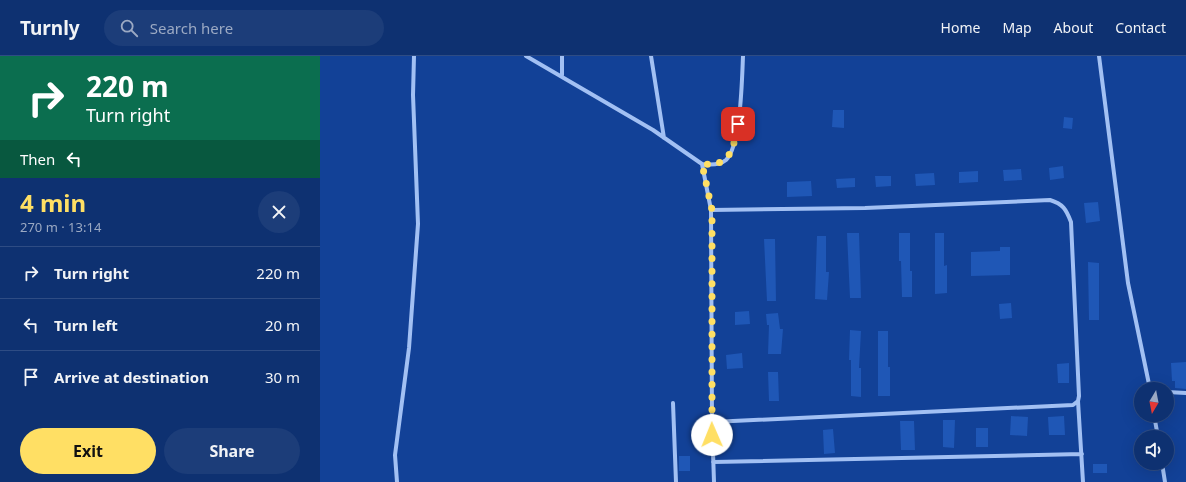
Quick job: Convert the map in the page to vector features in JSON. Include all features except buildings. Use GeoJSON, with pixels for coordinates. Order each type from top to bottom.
{"type":"FeatureCollection","features":[{"type":"Feature","properties":{"kind":"street"},"geometry":{"type":"LineString","coordinates":[[397,482],[395,455],[409,348],[418,224],[412,95],[414,56]]}},
{"type":"Feature","properties":{"kind":"street"},"geometry":{"type":"LineString","coordinates":[[526,56],[562,75],[664,138],[702,164],[712,165],[725,160],[733,151],[738,124],[743,56]]}},
{"type":"Feature","properties":{"kind":"street"},"geometry":{"type":"LineString","coordinates":[[562,56],[562,75]]}},
{"type":"Feature","properties":{"kind":"street"},"geometry":{"type":"LineString","coordinates":[[651,56],[664,138]]}},
{"type":"Feature","properties":{"kind":"street"},"geometry":{"type":"LineString","coordinates":[[1099,56],[1128,283],[1149,382]]}},
{"type":"Feature","properties":{"kind":"street"},"geometry":{"type":"LineString","coordinates":[[702,164],[712,210],[712,422],[714,482]]}},
{"type":"Feature","properties":{"kind":"street"},"geometry":{"type":"LineString","coordinates":[[712,210],[866,208],[1050,200],[1060,203],[1066,208],[1070,222],[1083,482]]}},
{"type":"Feature","properties":{"kind":"street"},"geometry":{"type":"LineString","coordinates":[[1174,392],[1186,393]]}},
{"type":"Feature","properties":{"kind":"street"},"geometry":{"type":"LineString","coordinates":[[712,422],[1073,405],[1078,401]]}},
{"type":"Feature","properties":{"kind":"street"},"geometry":{"type":"LineString","coordinates":[[673,403],[676,482]]}},
{"type":"Feature","properties":{"kind":"street"},"geometry":{"type":"LineString","coordinates":[[713,462],[1082,454]]}},
{"type":"Feature","properties":{"kind":"street"},"geometry":{"type":"LineString","coordinates":[[1163,470],[1165,482]]}},
{"type":"Feature","properties":{"kind":"route"},"geometry":{"type":"LineString","coordinates":[[712,435],[712,210],[702,164],[712,165],[725,160],[733,151],[738,124]]}}]}
